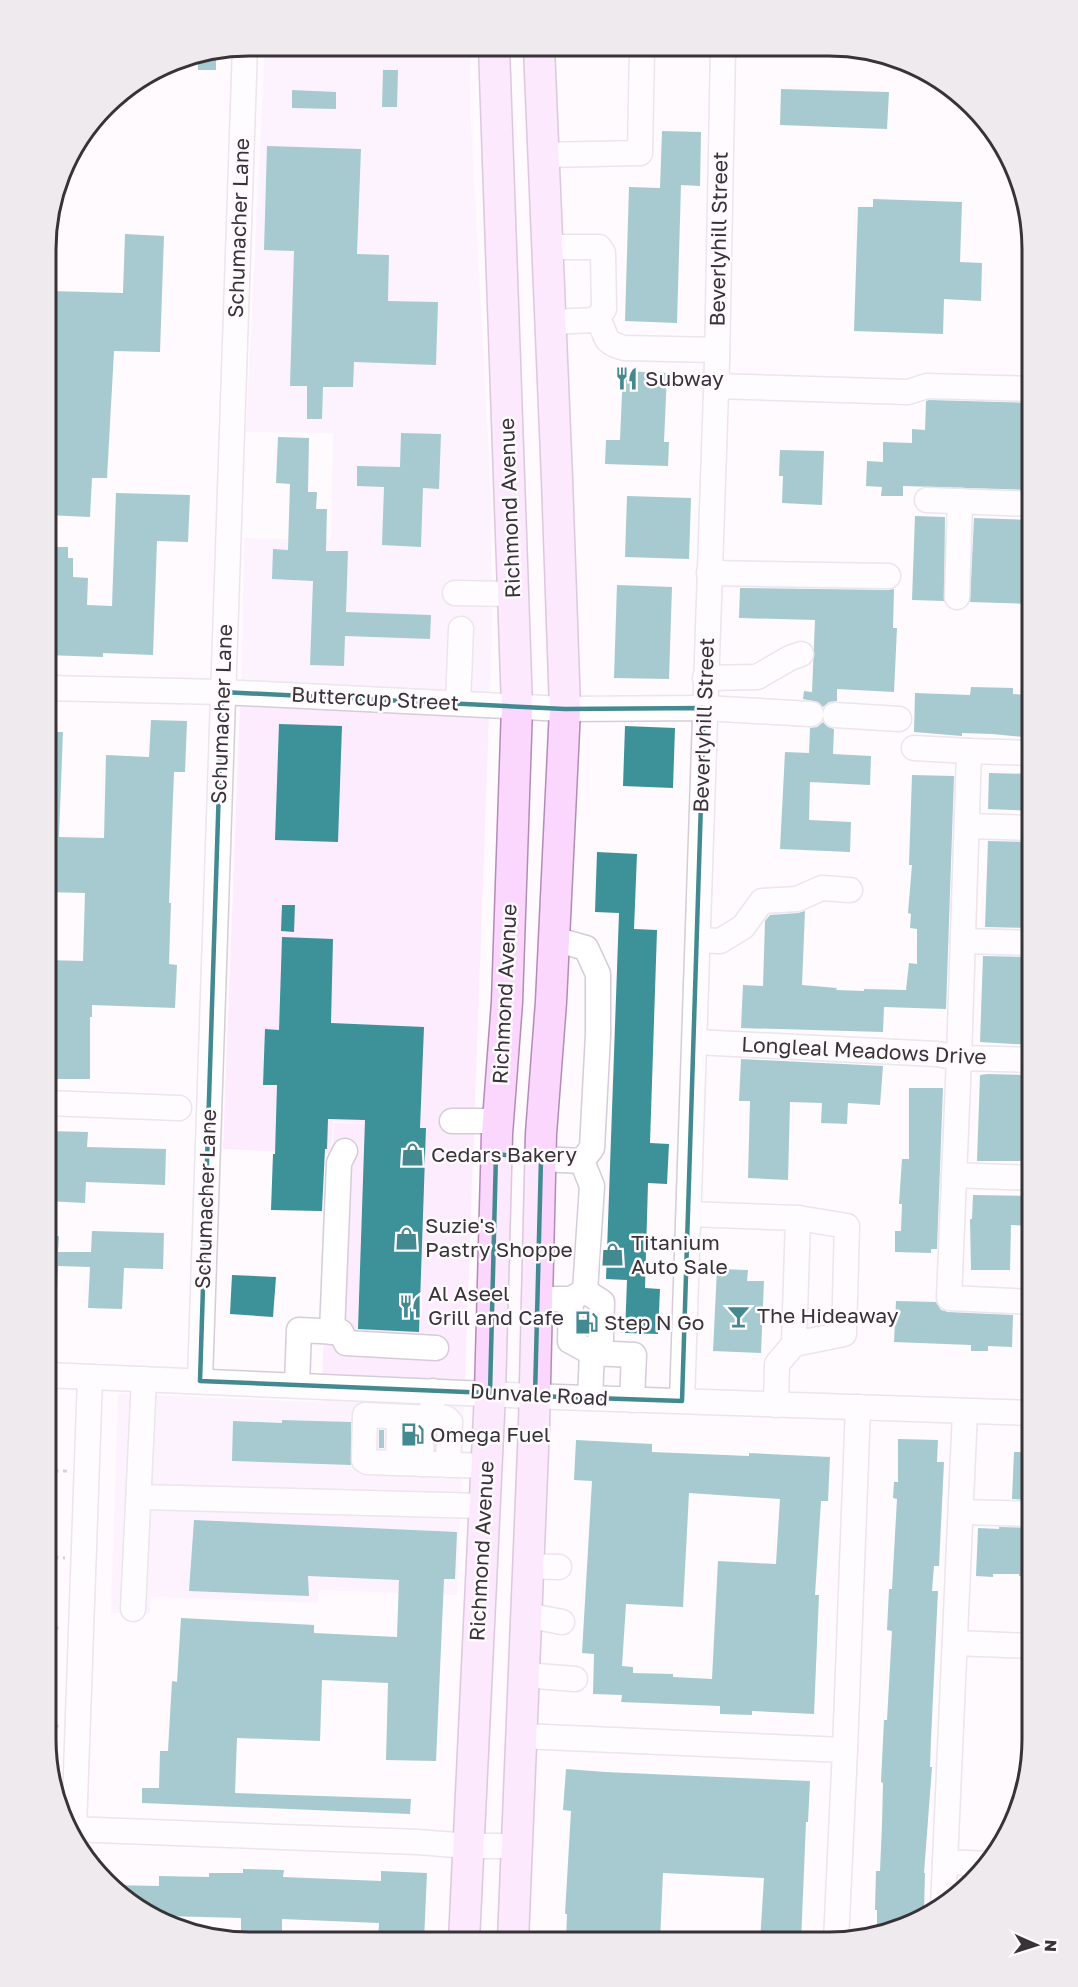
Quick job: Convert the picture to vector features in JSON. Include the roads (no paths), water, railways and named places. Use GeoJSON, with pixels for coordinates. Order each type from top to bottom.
{"type":"FeatureCollection","features":[{"type":"Feature","properties":{"kind":"main road","name":"Richmond Avenue"},"geometry":{"type":"LineString","coordinates":[[464,1932],[490,1393],[496,1154],[507,1002],[517,707],[494,56]]}},
{"type":"Feature","properties":{"kind":"main road"},"geometry":{"type":"LineString","coordinates":[[513,1932],[535,1396],[541,1159],[565,709],[538,56]]}},
{"type":"Feature","properties":{"kind":"main road"},"geometry":{"type":"LineString","coordinates":[[501,259],[547,252]]}},
{"type":"Feature","properties":{"kind":"main road"},"geometry":{"type":"LineString","coordinates":[[509,481],[557,479]]}},
{"type":"Feature","properties":{"kind":"main road"},"geometry":{"type":"LineString","coordinates":[[509,927],[554,933]]}},
{"type":"Feature","properties":{"kind":"main road"},"geometry":{"type":"LineString","coordinates":[[496,1154],[541,1159]]}},
{"type":"Feature","properties":{"kind":"main road"},"geometry":{"type":"LineString","coordinates":[[479,1614],[526,1616]]}},
{"type":"Feature","properties":{"kind":"street","name":"Schumacher Lane"},"geometry":{"type":"LineString","coordinates":[[200,1382],[245,56]]}},
{"type":"Feature","properties":{"kind":"street"},"geometry":{"type":"LineString","coordinates":[[543,155],[640,153],[642,56]]}},
{"type":"Feature","properties":{"kind":"street","name":"Beverlyhill Street"},"geometry":{"type":"LineString","coordinates":[[682,1401],[716,386],[723,56]]}},
{"type":"Feature","properties":{"kind":"street"},"geometry":{"type":"LineString","coordinates":[[547,252],[599,247],[603,253],[604,309],[596,320]]}},
{"type":"Feature","properties":{"kind":"street"},"geometry":{"type":"LineString","coordinates":[[550,322],[596,320],[600,322],[604,337],[611,345],[624,348],[717,350]]}},
{"type":"Feature","properties":{"kind":"street"},"geometry":{"type":"LineString","coordinates":[[716,386],[908,392],[927,386],[1023,389]]}},
{"type":"Feature","properties":{"kind":"street"},"geometry":{"type":"LineString","coordinates":[[927,500],[1023,504]]}},
{"type":"Feature","properties":{"kind":"street"},"geometry":{"type":"LineString","coordinates":[[957,597],[960,501]]}},
{"type":"Feature","properties":{"kind":"street"},"geometry":{"type":"LineString","coordinates":[[709,573],[888,576]]}},
{"type":"Feature","properties":{"kind":"street"},"geometry":{"type":"LineString","coordinates":[[455,593],[513,594]]}},
{"type":"Feature","properties":{"kind":"street"},"geometry":{"type":"LineString","coordinates":[[458,703],[462,629]]}},
{"type":"Feature","properties":{"kind":"street"},"geometry":{"type":"LineString","coordinates":[[705,678],[757,677],[801,654]]}},
{"type":"Feature","properties":{"kind":"street","name":"Buttercup Street"},"geometry":{"type":"LineString","coordinates":[[56,688],[222,692],[565,709],[704,708],[810,714]]}},
{"type":"Feature","properties":{"kind":"street"},"geometry":{"type":"LineString","coordinates":[[835,715],[899,719]]}},
{"type":"Feature","properties":{"kind":"street"},"geometry":{"type":"LineString","coordinates":[[914,748],[1023,753]]}},
{"type":"Feature","properties":{"kind":"street"},"geometry":{"type":"LineString","coordinates":[[969,751],[949,1298],[1022,1301]]}},
{"type":"Feature","properties":{"kind":"street"},"geometry":{"type":"LineString","coordinates":[[967,826],[1023,828]]}},
{"type":"Feature","properties":{"kind":"street"},"geometry":{"type":"LineString","coordinates":[[698,940],[720,941],[743,927],[762,901],[797,899],[822,888],[850,890]]}},
{"type":"Feature","properties":{"kind":"street"},"geometry":{"type":"LineString","coordinates":[[554,933],[586,948],[598,974],[598,1035],[592,1148],[582,1161]]}},
{"type":"Feature","properties":{"kind":"street"},"geometry":{"type":"LineString","coordinates":[[963,941],[1023,943]]}},
{"type":"Feature","properties":{"kind":"street","name":"Longleal Meadows Drive"},"geometry":{"type":"LineString","coordinates":[[695,1042],[1022,1060]]}},
{"type":"Feature","properties":{"kind":"street"},"geometry":{"type":"LineString","coordinates":[[56,1103],[179,1108]]}},
{"type":"Feature","properties":{"kind":"street"},"geometry":{"type":"LineString","coordinates":[[452,1121],[498,1121]]}},
{"type":"Feature","properties":{"kind":"street"},"geometry":{"type":"LineString","coordinates":[[332,1332],[339,1163],[345,1151]]}},
{"type":"Feature","properties":{"kind":"street"},"geometry":{"type":"LineString","coordinates":[[541,1159],[582,1161]]}},
{"type":"Feature","properties":{"kind":"street"},"geometry":{"type":"LineString","coordinates":[[570,1341],[592,1186],[582,1161]]}},
{"type":"Feature","properties":{"kind":"street"},"geometry":{"type":"LineString","coordinates":[[954,1175],[1022,1178]]}},
{"type":"Feature","properties":{"kind":"street"},"geometry":{"type":"LineString","coordinates":[[689,1214],[798,1218],[847,1226],[844,1334],[794,1344],[777,1364],[776,1405]]}},
{"type":"Feature","properties":{"kind":"street"},"geometry":{"type":"LineString","coordinates":[[794,1344],[798,1218]]}},
{"type":"Feature","properties":{"kind":"street"},"geometry":{"type":"LineString","coordinates":[[537,1299],[578,1295],[602,1302],[601,1339],[592,1353],[590,1398]]}},
{"type":"Feature","properties":{"kind":"street"},"geometry":{"type":"LineString","coordinates":[[297,1385],[299,1330],[341,1332],[346,1343],[436,1348]]}},
{"type":"Feature","properties":{"kind":"street"},"geometry":{"type":"LineString","coordinates":[[536,1340],[570,1341],[592,1353],[634,1355],[632,1400]]}},
{"type":"Feature","properties":{"kind":"street","name":"Dunvale Road"},"geometry":{"type":"LineString","coordinates":[[56,1375],[632,1400],[1022,1413]]}},
{"type":"Feature","properties":{"kind":"street"},"geometry":{"type":"LineString","coordinates":[[72,1817],[90,1377]]}},
{"type":"Feature","properties":{"kind":"street"},"geometry":{"type":"LineString","coordinates":[[134,1609],[144,1379]]}},
{"type":"Feature","properties":{"kind":"street"},"geometry":{"type":"LineString","coordinates":[[386,1389],[409,1417],[410,1464]]}},
{"type":"Feature","properties":{"kind":"street"},"geometry":{"type":"LineString","coordinates":[[409,1417],[433,1391]]}},
{"type":"Feature","properties":{"kind":"street"},"geometry":{"type":"LineString","coordinates":[[836,1931],[858,1407]]}},
{"type":"Feature","properties":{"kind":"street"},"geometry":{"type":"LineString","coordinates":[[944,1894],[965,1411]]}},
{"type":"Feature","properties":{"kind":"street"},"geometry":{"type":"LineString","coordinates":[[448,1465],[450,1422],[446,1418],[364,1416],[364,1460],[367,1462],[410,1464],[448,1465],[486,1466]]}},
{"type":"Feature","properties":{"kind":"street"},"geometry":{"type":"LineString","coordinates":[[140,1497],[484,1506]]}},
{"type":"Feature","properties":{"kind":"street"},"geometry":{"type":"LineString","coordinates":[[961,1512],[1022,1514]]}},
{"type":"Feature","properties":{"kind":"street"},"geometry":{"type":"LineString","coordinates":[[528,1566],[559,1567]]}},
{"type":"Feature","properties":{"kind":"street"},"geometry":{"type":"LineString","coordinates":[[526,1616],[562,1622]]}},
{"type":"Feature","properties":{"kind":"street"},"geometry":{"type":"LineString","coordinates":[[955,1643],[1022,1646]]}},
{"type":"Feature","properties":{"kind":"street"},"geometry":{"type":"LineString","coordinates":[[524,1675],[575,1679]]}},
{"type":"Feature","properties":{"kind":"street"},"geometry":{"type":"LineString","coordinates":[[521,1736],[845,1750]]}},
{"type":"Feature","properties":{"kind":"street"},"geometry":{"type":"LineString","coordinates":[[78,1829],[517,1846]]}},
{"type":"Feature","properties":{"kind":"street"},"geometry":{"type":"LineString","coordinates":[[945,1862],[976,1863]]}},
{"type":"Feature","properties":{"kind":"place","name":"Subway"},"geometry":{"type":"Point","coordinates":[627,379]}},
{"type":"Feature","properties":{"kind":"place","name":"Cedars Bakery"},"geometry":{"type":"Point","coordinates":[413,1155]}},
{"type":"Feature","properties":{"kind":"place","name":"Suzie's Pastry Shoppe"},"geometry":{"type":"Point","coordinates":[407,1238]}},
{"type":"Feature","properties":{"kind":"place","name":"Titanium Auto Sale"},"geometry":{"type":"Point","coordinates":[613,1255]}},
{"type":"Feature","properties":{"kind":"place","name":"Al Aseel Grill and Cafe"},"geometry":{"type":"Point","coordinates":[410,1306]}},
{"type":"Feature","properties":{"kind":"place","name":"The Hideaway"},"geometry":{"type":"Point","coordinates":[739,1316]}},
{"type":"Feature","properties":{"kind":"place","name":"Step N Go"},"geometry":{"type":"Point","coordinates":[586,1323]}},
{"type":"Feature","properties":{"kind":"place","name":"Omega Fuel"},"geometry":{"type":"Point","coordinates":[412,1435]}}]}
